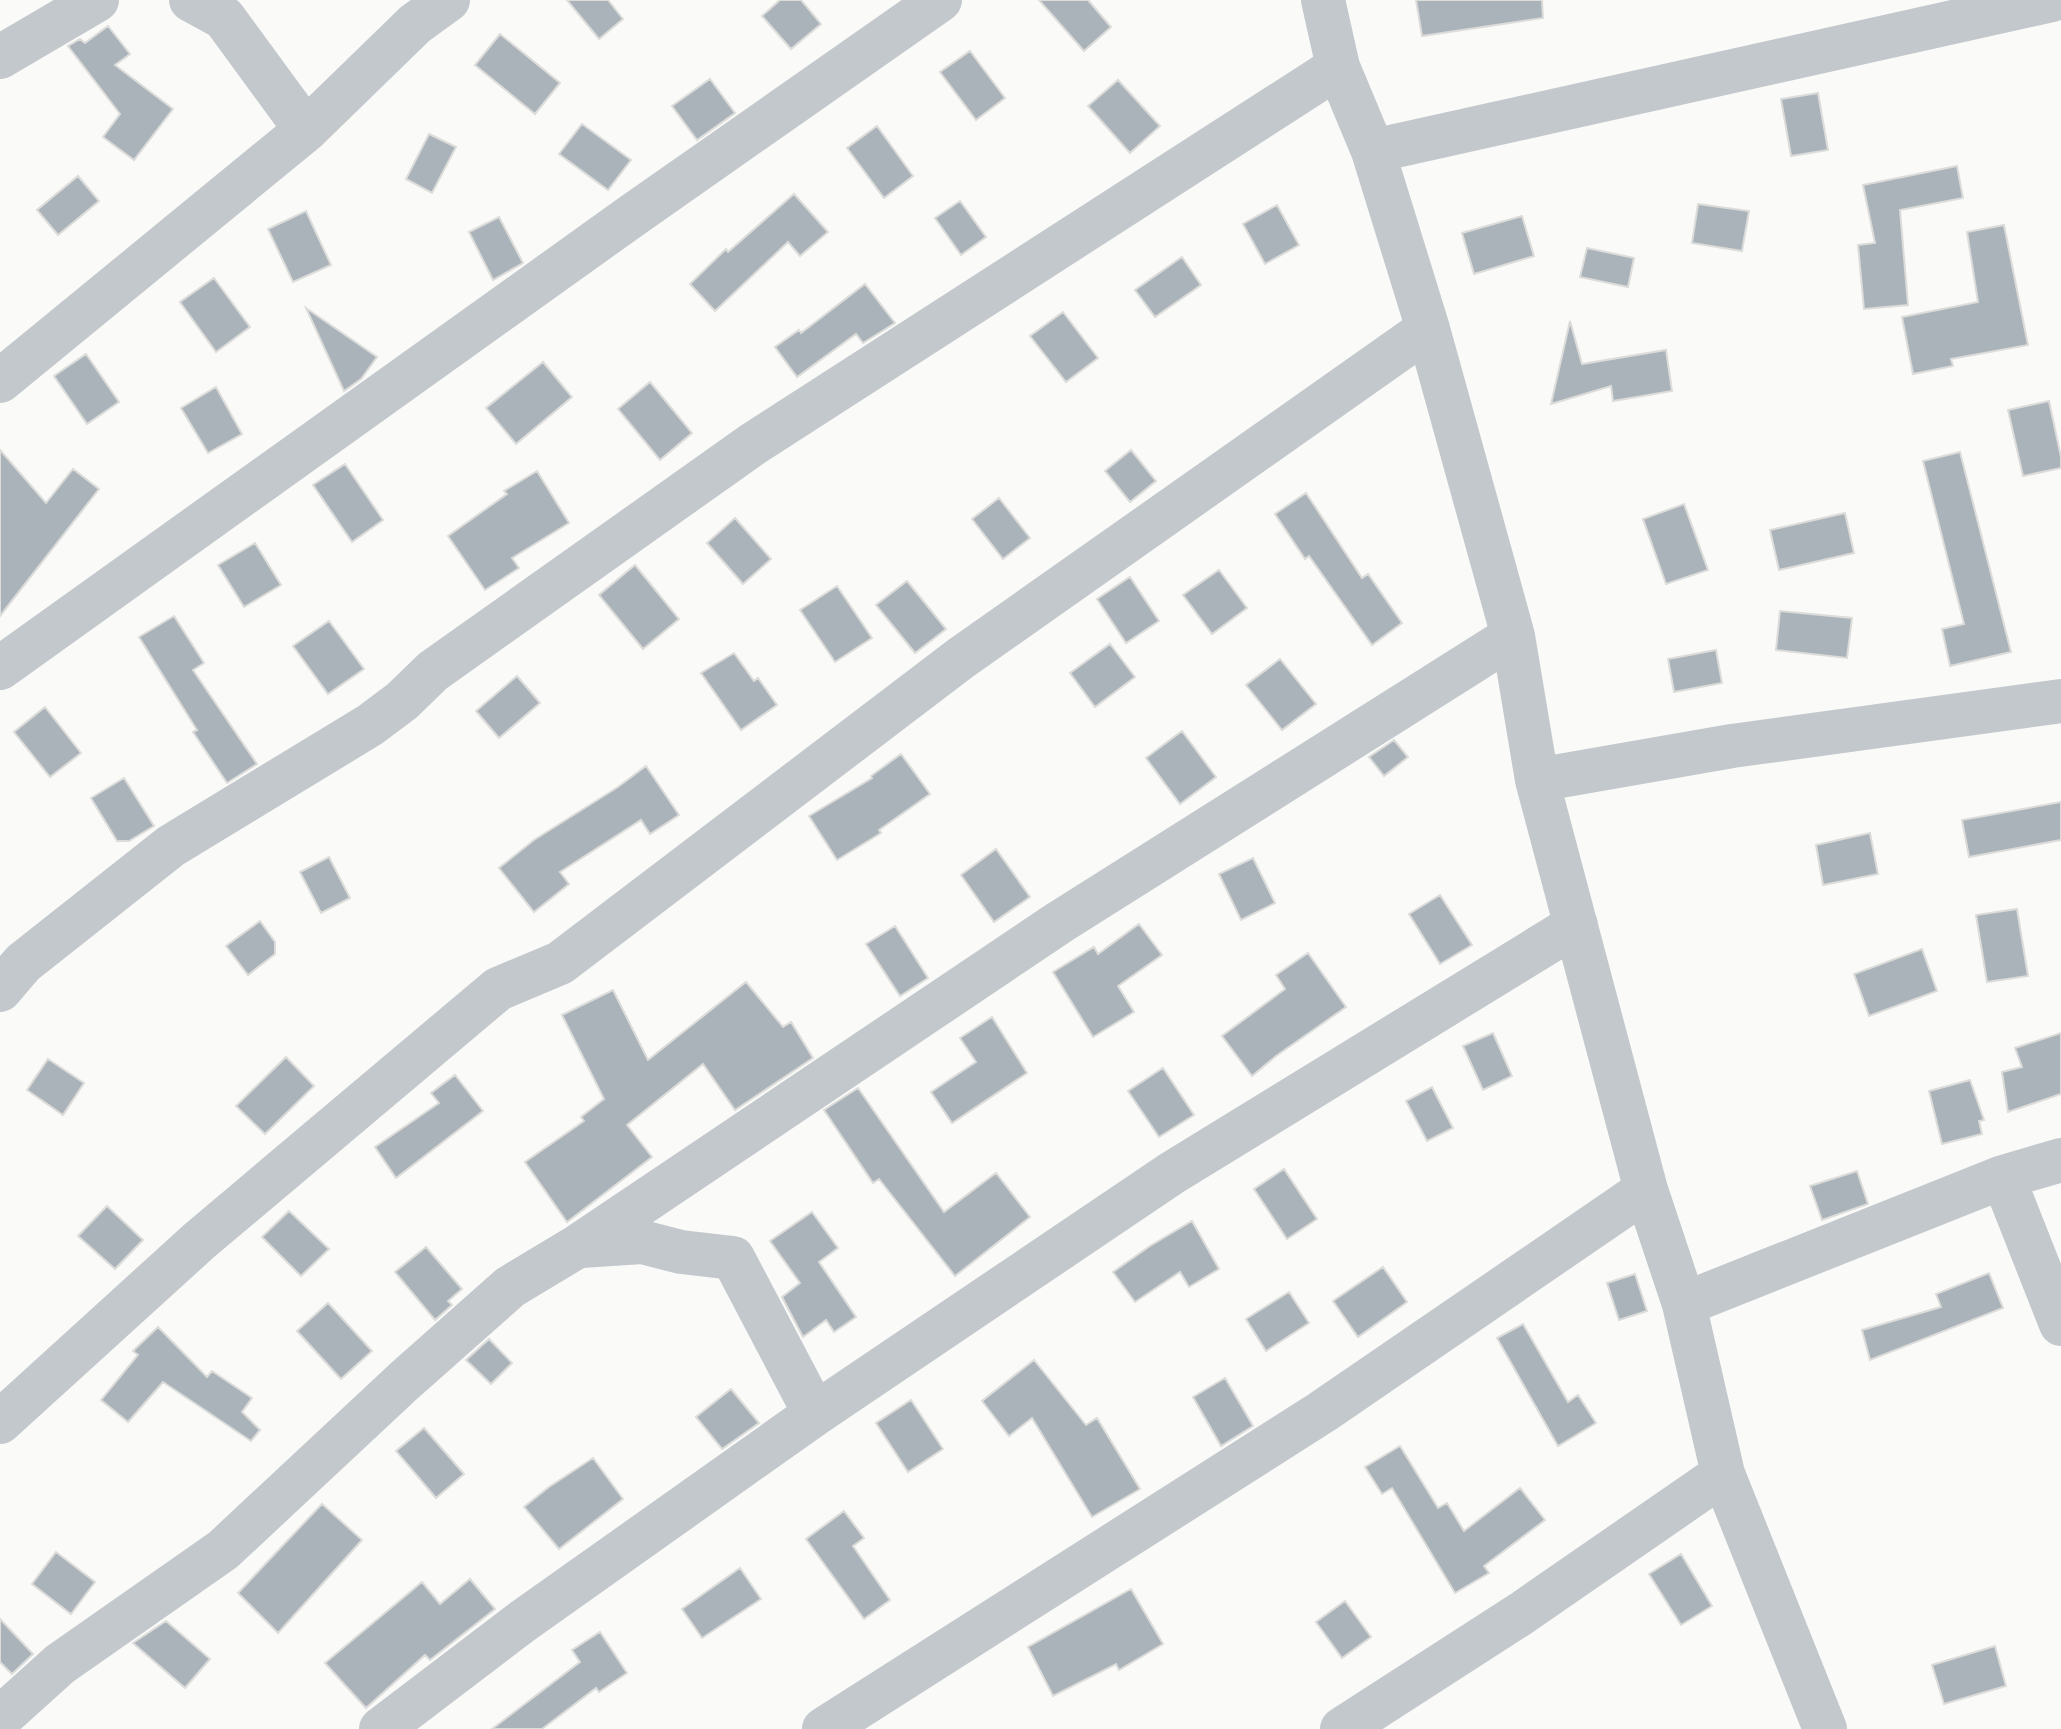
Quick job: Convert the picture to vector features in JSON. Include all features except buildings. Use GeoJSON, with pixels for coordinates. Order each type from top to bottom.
{"type":"FeatureCollection","features":[{"type":"Feature","properties":{"kind":"street"},"geometry":{"type":"LineString","coordinates":[[0,57],[97,0]]}},
{"type":"Feature","properties":{"kind":"street"},"geometry":{"type":"LineString","coordinates":[[191,0],[224,18],[306,130]]}},
{"type":"Feature","properties":{"kind":"street"},"geometry":{"type":"LineString","coordinates":[[0,381],[306,130],[415,24],[448,0]]}},
{"type":"Feature","properties":{"kind":"street"},"geometry":{"type":"LineString","coordinates":[[0,668],[633,215],[940,0]]}},
{"type":"Feature","properties":{"kind":"street"},"geometry":{"type":"LineString","coordinates":[[1323,0],[1338,67],[1373,151],[1428,329],[1513,636],[1537,780],[1646,1190],[1684,1304],[1723,1474],[1814,1724]]}},
{"type":"Feature","properties":{"kind":"street"},"geometry":{"type":"LineString","coordinates":[[1373,151],[2052,0]]}},
{"type":"Feature","properties":{"kind":"street"},"geometry":{"type":"LineString","coordinates":[[0,990],[23,963],[171,846],[370,725],[402,701],[433,671],[753,444],[1338,67]]}},
{"type":"Feature","properties":{"kind":"street"},"geometry":{"type":"LineString","coordinates":[[0,1422],[199,1241],[498,989],[560,963],[961,658],[1428,329]]}},
{"type":"Feature","properties":{"kind":"street"},"geometry":{"type":"LineString","coordinates":[[12,1716],[60,1664],[223,1550],[392,1391],[510,1287],[578,1246],[1060,922],[1513,636]]}},
{"type":"Feature","properties":{"kind":"street"},"geometry":{"type":"LineString","coordinates":[[1537,780],[1732,746],[2061,701]]}},
{"type":"Feature","properties":{"kind":"street"},"geometry":{"type":"LineString","coordinates":[[381,1729],[523,1621],[815,1414],[1172,1173],[1576,925]]}},
{"type":"Feature","properties":{"kind":"street"},"geometry":{"type":"LineString","coordinates":[[1684,1304],[2003,1177],[2061,1160]]}},
{"type":"Feature","properties":{"kind":"street"},"geometry":{"type":"LineString","coordinates":[[2003,1177],[2061,1324]]}},
{"type":"Feature","properties":{"kind":"street"},"geometry":{"type":"LineString","coordinates":[[824,1729],[1322,1412],[1646,1190]]}},
{"type":"Feature","properties":{"kind":"street"},"geometry":{"type":"LineString","coordinates":[[578,1246],[642,1242],[681,1252],[733,1258],[815,1414]]}},
{"type":"Feature","properties":{"kind":"street"},"geometry":{"type":"LineString","coordinates":[[1342,1729],[1522,1613],[1723,1474]]}}]}
